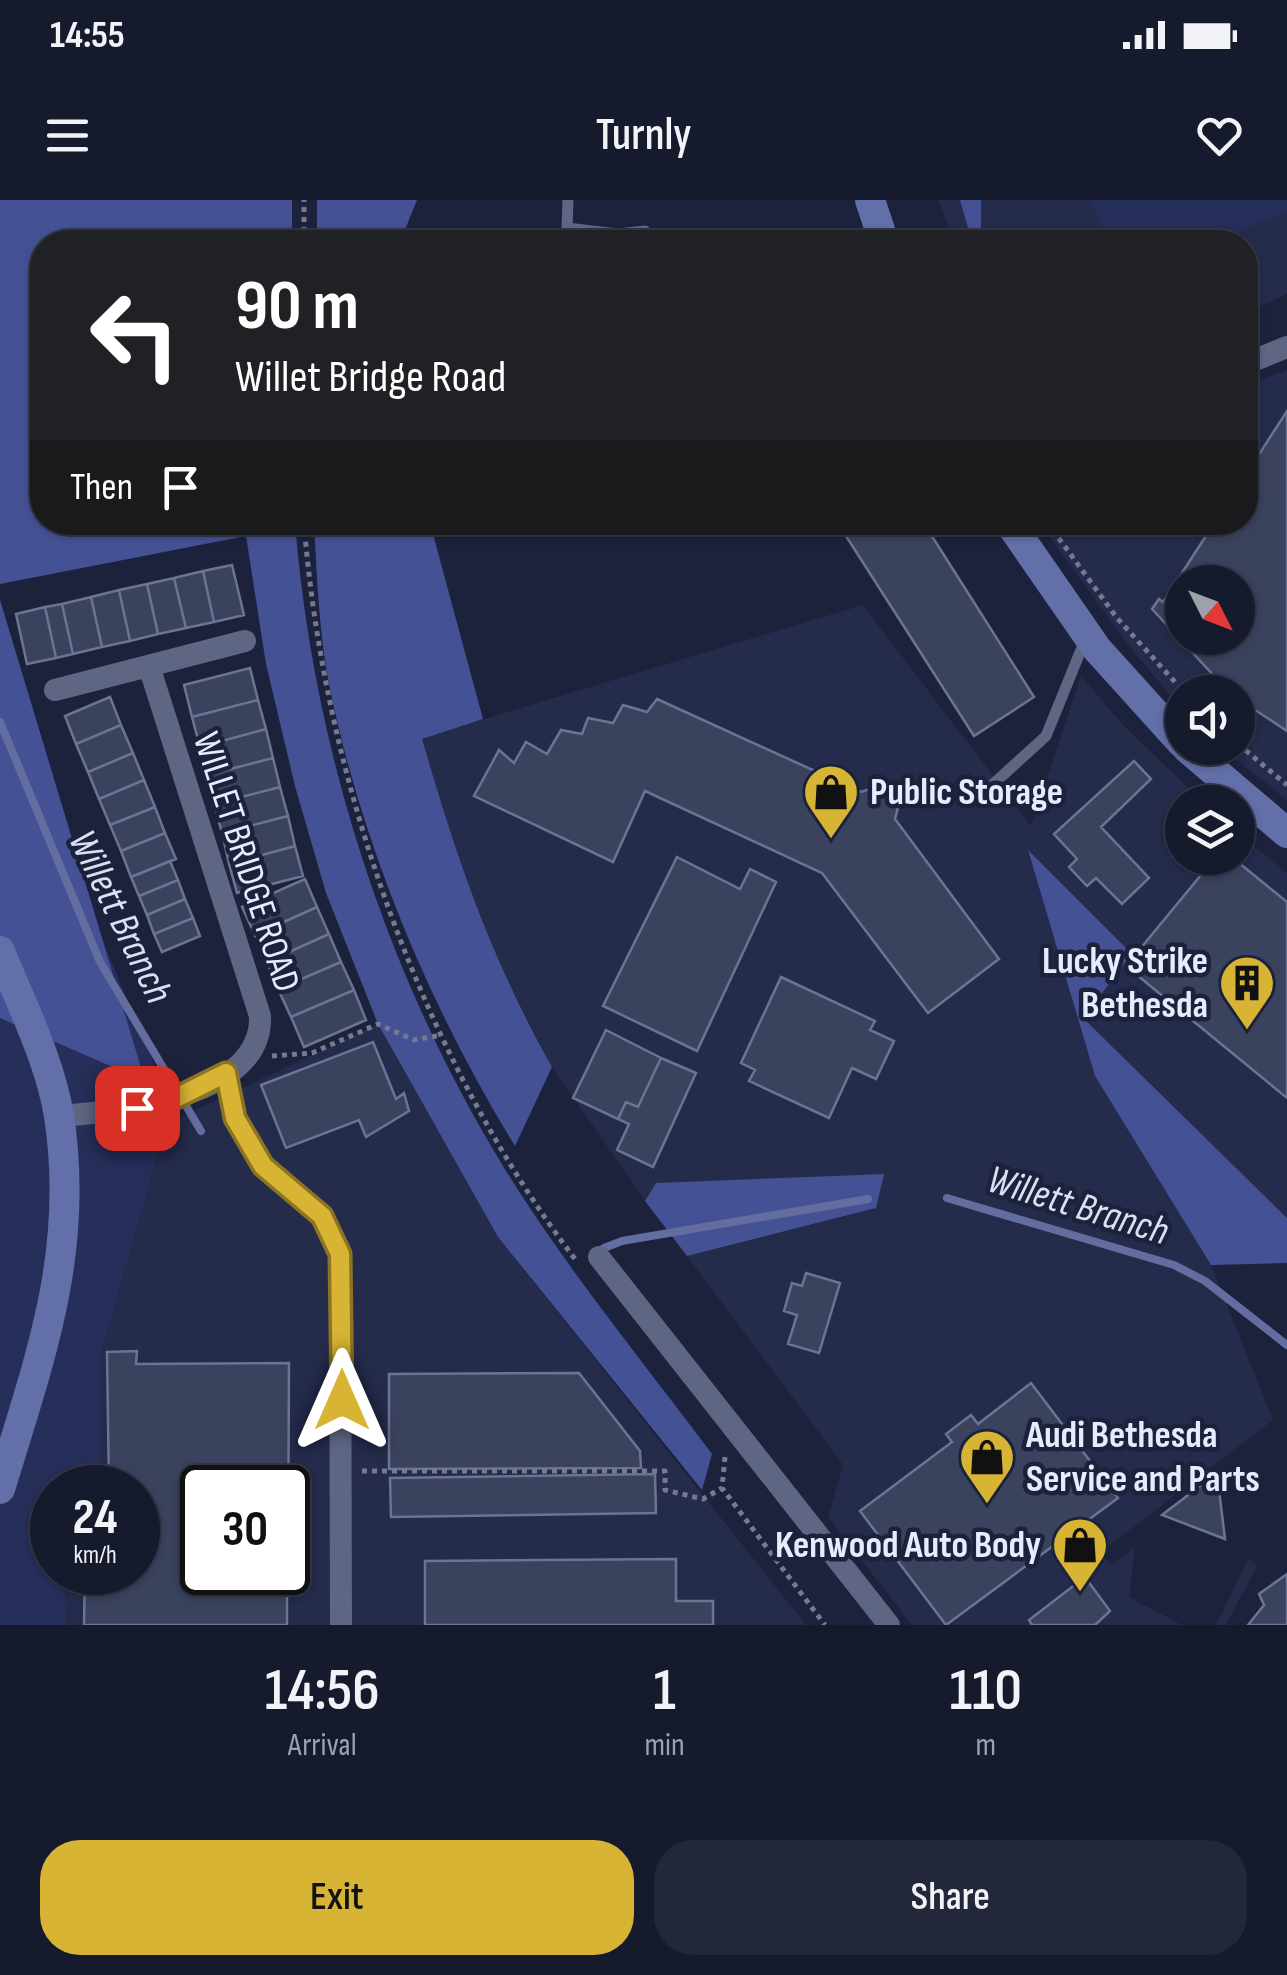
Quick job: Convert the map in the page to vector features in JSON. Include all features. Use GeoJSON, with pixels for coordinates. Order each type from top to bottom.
{"type":"FeatureCollection","features":[{"type":"Feature","properties":{"kind":"main road"},"geometry":{"type":"LineString","coordinates":[[870,200],[880,230]]}},
{"type":"Feature","properties":{"kind":"main road"},"geometry":{"type":"LineString","coordinates":[[1018,535],[1087,636],[1165,723]]}},
{"type":"Feature","properties":{"kind":"main road"},"geometry":{"type":"LineString","coordinates":[[1208,765],[1287,834]]}},
{"type":"Feature","properties":{"kind":"main road"},"geometry":{"type":"LineString","coordinates":[[0,951],[33,1032],[58,1116],[65,1206],[62,1266],[0,1489]]}},
{"type":"Feature","properties":{"kind":"street"},"geometry":{"type":"LineString","coordinates":[[1258,359],[1287,347]]}},
{"type":"Feature","properties":{"kind":"street"},"geometry":{"type":"LineString","coordinates":[[55,690],[246,641]]}},
{"type":"Feature","properties":{"kind":"street","name":"WILLET BRIDGE ROAD"},"geometry":{"type":"LineString","coordinates":[[58,1116],[166,1103],[226,1073],[255,1045],[260,1016],[150,666]]}},
{"type":"Feature","properties":{"kind":"street"},"geometry":{"type":"LineString","coordinates":[[226,1073],[235,1118],[263,1166],[322,1216],[340,1254],[340,1625]]}},
{"type":"Feature","properties":{"kind":"street"},"geometry":{"type":"LineString","coordinates":[[591,1264],[889,1625]]}},
{"type":"Feature","properties":{"kind":"lane"},"geometry":{"type":"LineString","coordinates":[[568,200],[567,228],[584,230]]}},
{"type":"Feature","properties":{"kind":"lane"},"geometry":{"type":"LineString","coordinates":[[991,786],[1046,736],[1087,636]]}},
{"type":"Feature","properties":{"kind":"path"},"geometry":{"type":"LineString","coordinates":[[304,200],[304,230]]}},
{"type":"Feature","properties":{"kind":"path"},"geometry":{"type":"LineString","coordinates":[[306,535],[326,701],[379,883],[442,1035],[526,1188],[591,1264]]}},
{"type":"Feature","properties":{"kind":"path"},"geometry":{"type":"LineString","coordinates":[[1057,535],[1117,618],[1169,675]]}},
{"type":"Feature","properties":{"kind":"path"},"geometry":{"type":"LineString","coordinates":[[1255,758],[1287,785]]}},
{"type":"Feature","properties":{"kind":"path"},"geometry":{"type":"LineString","coordinates":[[265,1053],[312,1052],[378,1024],[414,1040],[442,1035]]}},
{"type":"Feature","properties":{"kind":"path"},"geometry":{"type":"LineString","coordinates":[[714,1442],[737,1470]]}},
{"type":"Feature","properties":{"kind":"path"},"geometry":{"type":"LineString","coordinates":[[725,1456],[722,1488],[825,1625]]}},
{"type":"Feature","properties":{"kind":"path"},"geometry":{"type":"LineString","coordinates":[[342,1470],[665,1471],[665,1490],[703,1498],[722,1488]]}},
{"type":"Feature","properties":{"kind":"shaded area"},"geometry":{"type":"Polygon","coordinates":[[[0,200],[292,200],[292,230],[30,230],[30,535],[296,535],[318,691],[338,774],[390,937],[423,1016],[461,1092],[527,1203],[712,1454],[702,1490],[498,1237],[378,1024],[326,893],[295,786],[266,664],[246,536],[0,584],[0,200]]]}},
{"type":"Feature","properties":{"kind":"shaded area"},"geometry":{"type":"Polygon","coordinates":[[[317,200],[417,200],[405,230],[317,230],[317,200]]]}},
{"type":"Feature","properties":{"kind":"shaded area"},"geometry":{"type":"Polygon","coordinates":[[[938,200],[1287,200],[1287,294],[1258,307],[1258,230],[950,230],[938,200]]]}},
{"type":"Feature","properties":{"kind":"shaded area"},"geometry":{"type":"Polygon","coordinates":[[[960,200],[981,200],[981,230],[969,230],[960,200]]]}},
{"type":"Feature","properties":{"kind":"shaded area"},"geometry":{"type":"Polygon","coordinates":[[[1091,200],[1287,200],[1287,212],[1242,230],[1103,230],[1091,200]]]}},
{"type":"Feature","properties":{"kind":"shaded area"},"geometry":{"type":"Polygon","coordinates":[[[1287,370],[1287,800],[1243,765],[1255,765],[1255,675],[1165,675],[1165,689],[1048,535],[1258,535],[1258,381],[1287,370]]]}},
{"type":"Feature","properties":{"kind":"shaded area"},"geometry":{"type":"Polygon","coordinates":[[[315,535],[433,535],[483,719],[422,739],[477,907],[510,985],[552,1067],[515,1146],[428,983],[381,867],[344,749],[326,669],[315,535]]]}},
{"type":"Feature","properties":{"kind":"shaded area"},"geometry":{"type":"Polygon","coordinates":[[[0,600],[106,949],[177,1119],[166,1125],[100,1358],[100,1465],[30,1465],[30,1595],[65,1595],[67,1625],[0,1625],[0,600]]]}},
{"type":"Feature","properties":{"kind":"shaded area"},"geometry":{"type":"Polygon","coordinates":[[[0,600],[145,1081],[0,1018],[0,600]]]}},
{"type":"Feature","properties":{"kind":"shaded area"},"geometry":{"type":"Polygon","coordinates":[[[863,605],[1031,826],[1081,676],[1124,726],[1185,785],[1165,785],[1165,875],[1255,875],[1255,847],[1287,873],[1287,1218],[1082,1018],[1131,954],[1029,852],[1095,1076],[1211,1265],[1273,1420],[1101,1552],[1111,1565],[1135,1547],[1129,1597],[1182,1625],[912,1625],[828,1517],[843,1465],[687,1256],[875,1209],[657,1183],[645,1201],[552,1067],[486,939],[461,873],[421,738],[863,605]]]}},
{"type":"Feature","properties":{"kind":"shaded area"},"geometry":{"type":"Polygon","coordinates":[[[1028,850],[1132,954],[1083,1018],[1287,1218],[1287,1263],[1211,1265],[1095,1076],[1028,850]]]}},
{"type":"Feature","properties":{"kind":"shaded area"},"geometry":{"type":"Polygon","coordinates":[[[378,1024],[498,1237],[806,1625],[67,1625],[65,1595],[160,1595],[160,1465],[100,1465],[100,1358],[166,1124],[378,1024]]]}},
{"type":"Feature","properties":{"kind":"shaded area"},"geometry":{"type":"Polygon","coordinates":[[[884,1174],[876,1208],[687,1256],[645,1201],[656,1183],[884,1174]]]}},
{"type":"Feature","properties":{"kind":"shaded area"},"geometry":{"type":"Polygon","coordinates":[[[1249,1558],[1257,1566],[1226,1625],[1216,1625],[1249,1558]]]}},
{"type":"Feature","properties":{"kind":"building"},"geometry":{"type":"Polygon","coordinates":[[[1287,411],[1287,731],[1255,710],[1255,675],[1213,675],[1195,655],[1255,655],[1255,565],[1187,565],[1207,535],[1258,535],[1258,456],[1287,411]]]}},
{"type":"Feature","properties":{"kind":"building"},"geometry":{"type":"Polygon","coordinates":[[[845,535],[931,535],[1034,697],[974,736],[845,535]]]}},
{"type":"Feature","properties":{"kind":"building"},"geometry":{"type":"Polygon","coordinates":[[[232,565],[244,615],[214,622],[203,571],[232,565]]]}},
{"type":"Feature","properties":{"kind":"building"},"geometry":{"type":"Polygon","coordinates":[[[203,571],[214,622],[186,628],[174,578],[203,571]]]}},
{"type":"Feature","properties":{"kind":"building"},"geometry":{"type":"Polygon","coordinates":[[[174,578],[186,628],[158,634],[147,584],[174,578]]]}},
{"type":"Feature","properties":{"kind":"building"},"geometry":{"type":"Polygon","coordinates":[[[147,584],[158,634],[130,641],[119,590],[147,584]]]}},
{"type":"Feature","properties":{"kind":"building"},"geometry":{"type":"Polygon","coordinates":[[[119,590],[130,641],[102,647],[91,597],[119,590]]]}},
{"type":"Feature","properties":{"kind":"building"},"geometry":{"type":"Polygon","coordinates":[[[91,597],[102,647],[73,654],[62,604],[91,597]]]}},
{"type":"Feature","properties":{"kind":"building"},"geometry":{"type":"Polygon","coordinates":[[[1159,599],[1163,602],[1165,599],[1165,623],[1152,609],[1159,599]]]}},
{"type":"Feature","properties":{"kind":"building"},"geometry":{"type":"Polygon","coordinates":[[[62,604],[73,654],[56,658],[45,607],[62,604]]]}},
{"type":"Feature","properties":{"kind":"building"},"geometry":{"type":"Polygon","coordinates":[[[45,607],[56,658],[27,664],[16,614],[45,607]]]}},
{"type":"Feature","properties":{"kind":"building"},"geometry":{"type":"Polygon","coordinates":[[[250,668],[258,700],[192,717],[184,685],[250,668]]]}},
{"type":"Feature","properties":{"kind":"building"},"geometry":{"type":"Polygon","coordinates":[[[110,697],[121,725],[76,744],[65,716],[110,697]]]}},
{"type":"Feature","properties":{"kind":"building","name":"Public Storage"},"geometry":{"type":"Polygon","coordinates":[[[657,699],[861,792],[882,785],[900,800],[895,819],[999,959],[928,1013],[822,873],[645,791],[613,862],[474,796],[499,750],[514,763],[526,742],[547,754],[561,730],[582,734],[588,718],[613,723],[623,705],[647,712],[657,699]]]}},
{"type":"Feature","properties":{"kind":"building"},"geometry":{"type":"Polygon","coordinates":[[[258,700],[266,729],[200,747],[192,717],[258,700]]]}},
{"type":"Feature","properties":{"kind":"building"},"geometry":{"type":"Polygon","coordinates":[[[121,725],[133,753],[88,772],[76,744],[121,725]]]}},
{"type":"Feature","properties":{"kind":"building"},"geometry":{"type":"Polygon","coordinates":[[[266,729],[273,758],[207,775],[200,747],[266,729]]]}},
{"type":"Feature","properties":{"kind":"building"},"geometry":{"type":"Polygon","coordinates":[[[133,753],[144,780],[99,799],[88,772],[133,753]]]}},
{"type":"Feature","properties":{"kind":"building"},"geometry":{"type":"Polygon","coordinates":[[[273,758],[280,787],[214,804],[207,775],[273,758]]]}},
{"type":"Feature","properties":{"kind":"building"},"geometry":{"type":"Polygon","coordinates":[[[1134,761],[1151,779],[1101,827],[1149,878],[1122,904],[1096,878],[1087,886],[1069,867],[1077,859],[1054,834],[1134,761]]]}},
{"type":"Feature","properties":{"kind":"building"},"geometry":{"type":"Polygon","coordinates":[[[144,780],[155,807],[110,825],[99,799],[144,780]]]}},
{"type":"Feature","properties":{"kind":"building"},"geometry":{"type":"Polygon","coordinates":[[[280,787],[288,816],[222,833],[214,804],[280,787]]]}},
{"type":"Feature","properties":{"kind":"building"},"geometry":{"type":"Polygon","coordinates":[[[155,807],[165,833],[121,851],[110,825],[155,807]]]}},
{"type":"Feature","properties":{"kind":"building"},"geometry":{"type":"Polygon","coordinates":[[[288,816],[295,846],[229,864],[222,833],[288,816]]]}},
{"type":"Feature","properties":{"kind":"building"},"geometry":{"type":"Polygon","coordinates":[[[165,833],[176,859],[131,877],[121,851],[165,833]]]}},
{"type":"Feature","properties":{"kind":"building"},"geometry":{"type":"Polygon","coordinates":[[[295,846],[303,876],[237,893],[229,864],[295,846]]]}},
{"type":"Feature","properties":{"kind":"building"},"geometry":{"type":"Polygon","coordinates":[[[677,857],[740,889],[750,869],[776,882],[697,1051],[603,1006],[677,857]]]}},
{"type":"Feature","properties":{"kind":"building"},"geometry":{"type":"Polygon","coordinates":[[[170,861],[178,880],[139,896],[131,877],[170,861]]]}},
{"type":"Feature","properties":{"kind":"building","name":"Lucky Strike Bethesda"},"geometry":{"type":"Polygon","coordinates":[[[1201,875],[1254,875],[1287,902],[1287,1098],[1126,966],[1201,875]]]}},
{"type":"Feature","properties":{"kind":"building"},"geometry":{"type":"Polygon","coordinates":[[[305,879],[317,907],[255,935],[242,907],[305,879]]]}},
{"type":"Feature","properties":{"kind":"building"},"geometry":{"type":"Polygon","coordinates":[[[178,880],[185,899],[147,915],[139,896],[178,880]]]}},
{"type":"Feature","properties":{"kind":"building"},"geometry":{"type":"Polygon","coordinates":[[[185,899],[193,918],[154,934],[147,915],[185,899]]]}},
{"type":"Feature","properties":{"kind":"building"},"geometry":{"type":"Polygon","coordinates":[[[317,907],[329,934],[267,962],[255,935],[317,907]]]}},
{"type":"Feature","properties":{"kind":"building"},"geometry":{"type":"Polygon","coordinates":[[[193,918],[200,936],[162,952],[154,934],[193,918]]]}},
{"type":"Feature","properties":{"kind":"building"},"geometry":{"type":"Polygon","coordinates":[[[329,934],[341,962],[278,989],[267,962],[329,934]]]}},
{"type":"Feature","properties":{"kind":"building"},"geometry":{"type":"Polygon","coordinates":[[[341,962],[354,990],[291,1017],[278,989],[341,962]]]}},
{"type":"Feature","properties":{"kind":"building"},"geometry":{"type":"Polygon","coordinates":[[[781,977],[875,1021],[870,1030],[894,1041],[876,1079],[852,1068],[829,1118],[749,1081],[755,1070],[741,1063],[781,977]]]}},
{"type":"Feature","properties":{"kind":"building"},"geometry":{"type":"Polygon","coordinates":[[[354,990],[366,1020],[304,1047],[291,1017],[354,990]]]}},
{"type":"Feature","properties":{"kind":"building"},"geometry":{"type":"Polygon","coordinates":[[[606,1030],[661,1058],[638,1107],[626,1102],[618,1119],[573,1098],[606,1030]]]}},
{"type":"Feature","properties":{"kind":"building"},"geometry":{"type":"Polygon","coordinates":[[[373,1042],[396,1099],[404,1093],[409,1111],[366,1137],[359,1120],[286,1148],[261,1085],[373,1042]]]}},
{"type":"Feature","properties":{"kind":"building"},"geometry":{"type":"Polygon","coordinates":[[[661,1058],[696,1073],[653,1167],[617,1150],[629,1124],[618,1119],[626,1102],[638,1107],[661,1058]]]}},
{"type":"Feature","properties":{"kind":"building"},"geometry":{"type":"Polygon","coordinates":[[[806,1273],[840,1283],[819,1353],[788,1344],[797,1315],[784,1311],[792,1283],[802,1286],[806,1273]]]}},
{"type":"Feature","properties":{"kind":"building"},"geometry":{"type":"Polygon","coordinates":[[[137,1351],[136,1364],[289,1363],[288,1465],[180,1465],[180,1595],[287,1595],[287,1625],[84,1625],[85,1595],[160,1595],[160,1465],[109,1465],[107,1352],[137,1351]]]}},
{"type":"Feature","properties":{"kind":"building"},"geometry":{"type":"Polygon","coordinates":[[[579,1373],[640,1451],[641,1468],[389,1469],[389,1374],[579,1373]]]}},
{"type":"Feature","properties":{"kind":"building","name":"Audi Bethesda Service and Parts"},"geometry":{"type":"Polygon","coordinates":[[[1031,1383],[1118,1498],[946,1625],[860,1511],[952,1442],[946,1434],[971,1415],[978,1424],[1031,1383]]]}},
{"type":"Feature","properties":{"kind":"building"},"geometry":{"type":"Polygon","coordinates":[[[1217,1473],[1225,1539],[1162,1515],[1217,1473]]]}},
{"type":"Feature","properties":{"kind":"building"},"geometry":{"type":"Polygon","coordinates":[[[655,1474],[656,1513],[391,1517],[390,1478],[655,1474]]]}},
{"type":"Feature","properties":{"kind":"building"},"geometry":{"type":"Polygon","coordinates":[[[676,1559],[676,1601],[713,1601],[713,1625],[425,1625],[425,1561],[676,1559]]]}},
{"type":"Feature","properties":{"kind":"building"},"geometry":{"type":"Polygon","coordinates":[[[1287,1574],[1287,1625],[1248,1625],[1264,1605],[1259,1594],[1287,1574]]]}},
{"type":"Feature","properties":{"kind":"building","name":"Kenwood Auto Body"},"geometry":{"type":"Polygon","coordinates":[[[1085,1577],[1110,1611],[1095,1625],[1032,1625],[1029,1620],[1085,1577]]]}},
{"type":"Feature","properties":{"kind":"waterway","name":"Willett Branch"},"geometry":{"type":"LineString","coordinates":[[0,722],[100,962],[201,1131]]}},
{"type":"Feature","properties":{"kind":"waterway","name":"Willett Branch"},"geometry":{"type":"LineString","coordinates":[[947,1198],[1174,1265],[1205,1281],[1287,1345]]}},
{"type":"Feature","properties":{"kind":"waterway","name":"Willett Branch"},"geometry":{"type":"LineString","coordinates":[[604,1248],[622,1241],[868,1199]]}},
{"type":"Feature","properties":{"kind":"place","name":"Public Storage"},"geometry":{"type":"Point","coordinates":[831,841]}},
{"type":"Feature","properties":{"kind":"place","name":"Lucky Strike Bethesda"},"geometry":{"type":"Point","coordinates":[1247,1032]}},
{"type":"Feature","properties":{"kind":"place","name":"Audi Bethesda Service and Parts"},"geometry":{"type":"Point","coordinates":[987,1506]}},
{"type":"Feature","properties":{"kind":"place","name":"Kenwood Auto Body"},"geometry":{"type":"Point","coordinates":[1080,1594]}},
{"type":"Feature","properties":{"kind":"route"},"geometry":{"type":"LineString","coordinates":[[137,1108],[166,1103],[226,1073],[235,1118],[263,1166],[322,1216],[340,1254],[342,1400]]}}]}
